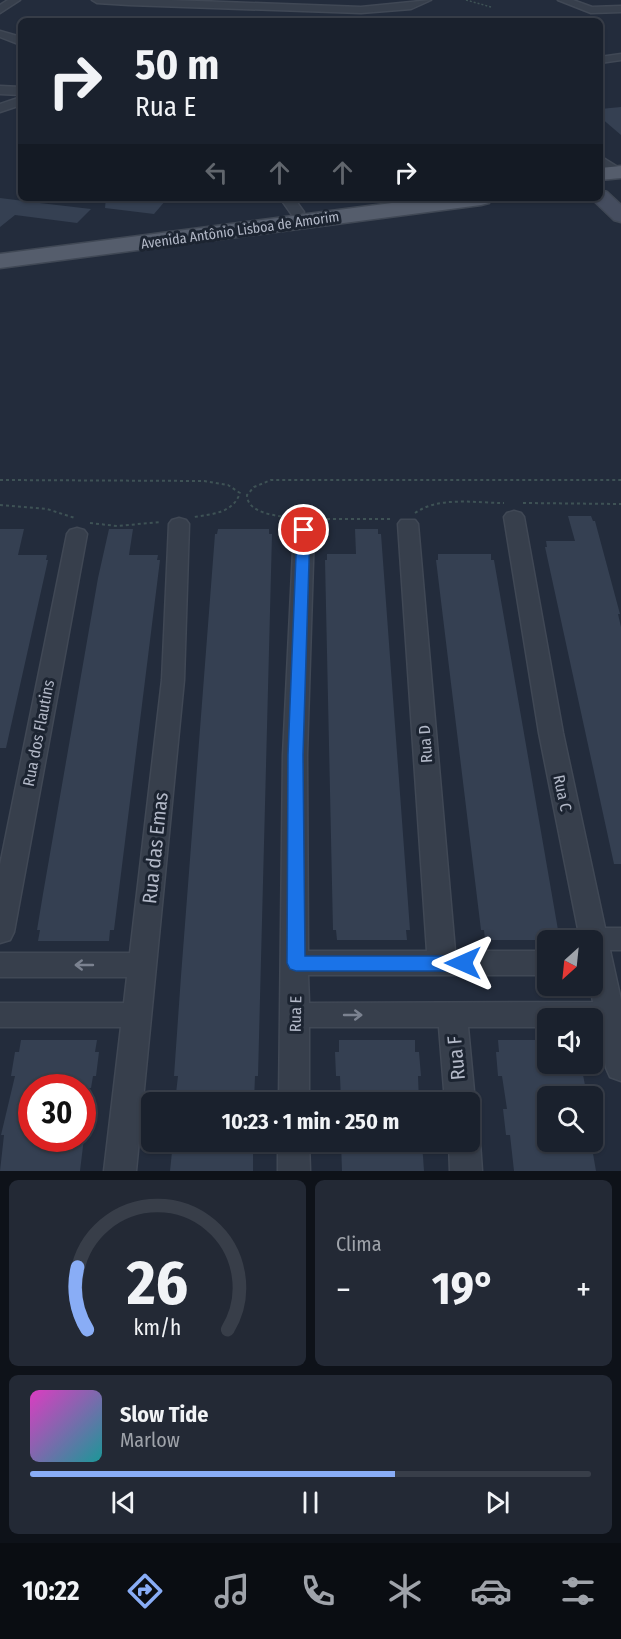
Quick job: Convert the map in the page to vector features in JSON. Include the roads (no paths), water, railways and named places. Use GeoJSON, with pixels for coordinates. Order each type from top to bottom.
{"type":"FeatureCollection","features":[{"type":"Feature","properties":{"kind":"main road","name":"Avenida Antônio Lisboa de Amorim"},"geometry":{"type":"LineString","coordinates":[[0,253],[292,205],[358,201]]}},
{"type":"Feature","properties":{"kind":"main road","name":"Avenida Antônio Lisboa de Amorim"},"geometry":{"type":"LineString","coordinates":[[0,261],[458,201]]}},
{"type":"Feature","properties":{"kind":"street"},"geometry":{"type":"LineString","coordinates":[[0,10],[15,0]]}},
{"type":"Feature","properties":{"kind":"street"},"geometry":{"type":"LineString","coordinates":[[98,0],[337,9],[401,7],[420,4],[426,0]]}},
{"type":"Feature","properties":{"kind":"street"},"geometry":{"type":"LineString","coordinates":[[563,0],[600,11],[621,9]]}},
{"type":"Feature","properties":{"kind":"street"},"geometry":{"type":"LineString","coordinates":[[0,34],[18,40]]}},
{"type":"Feature","properties":{"kind":"street"},"geometry":{"type":"LineString","coordinates":[[603,60],[621,57]]}},
{"type":"Feature","properties":{"kind":"street"},"geometry":{"type":"LineString","coordinates":[[0,90],[18,91]]}},
{"type":"Feature","properties":{"kind":"street"},"geometry":{"type":"LineString","coordinates":[[0,108],[18,102]]}},
{"type":"Feature","properties":{"kind":"street"},"geometry":{"type":"LineString","coordinates":[[607,178],[621,199]]}},
{"type":"Feature","properties":{"kind":"street"},"geometry":{"type":"LineString","coordinates":[[607,178],[621,216]]}},
{"type":"Feature","properties":{"kind":"street","name":"Rua C"},"geometry":{"type":"LineString","coordinates":[[514,517],[551,733],[597,930]]}},
{"type":"Feature","properties":{"kind":"street","name":"Rua D"},"geometry":{"type":"LineString","coordinates":[[404,519],[441,963]]}},
{"type":"Feature","properties":{"kind":"street","name":"Rua das Emas"},"geometry":{"type":"LineString","coordinates":[[120,1171],[173,680],[179,521]]}},
{"type":"Feature","properties":{"kind":"street","name":"Rua E"},"geometry":{"type":"LineString","coordinates":[[294,1092],[295,755],[307,522]]}},
{"type":"Feature","properties":{"kind":"street","name":"Rua dos Flautins"},"geometry":{"type":"LineString","coordinates":[[0,932],[79,525]]}},
{"type":"Feature","properties":{"kind":"street","name":"Rua C"},"geometry":{"type":"LineString","coordinates":[[603,957],[621,1068]]}},
{"type":"Feature","properties":{"kind":"street"},"geometry":{"type":"LineString","coordinates":[[296,963],[537,963]]}},
{"type":"Feature","properties":{"kind":"street"},"geometry":{"type":"LineString","coordinates":[[0,965],[142,965]]}},
{"type":"Feature","properties":{"kind":"street"},"geometry":{"type":"LineString","coordinates":[[294,1015],[452,1014],[615,1031]]}},
{"type":"Feature","properties":{"kind":"street","name":"Rua F"},"geometry":{"type":"LineString","coordinates":[[452,1014],[459,1092]]}},
{"type":"Feature","properties":{"kind":"street"},"geometry":{"type":"LineString","coordinates":[[0,1015],[136,1015]]}},
{"type":"Feature","properties":{"kind":"street"},"geometry":{"type":"LineString","coordinates":[[294,1152],[294,1171]]}},
{"type":"Feature","properties":{"kind":"street"},"geometry":{"type":"LineString","coordinates":[[465,1152],[466,1171]]}}]}
